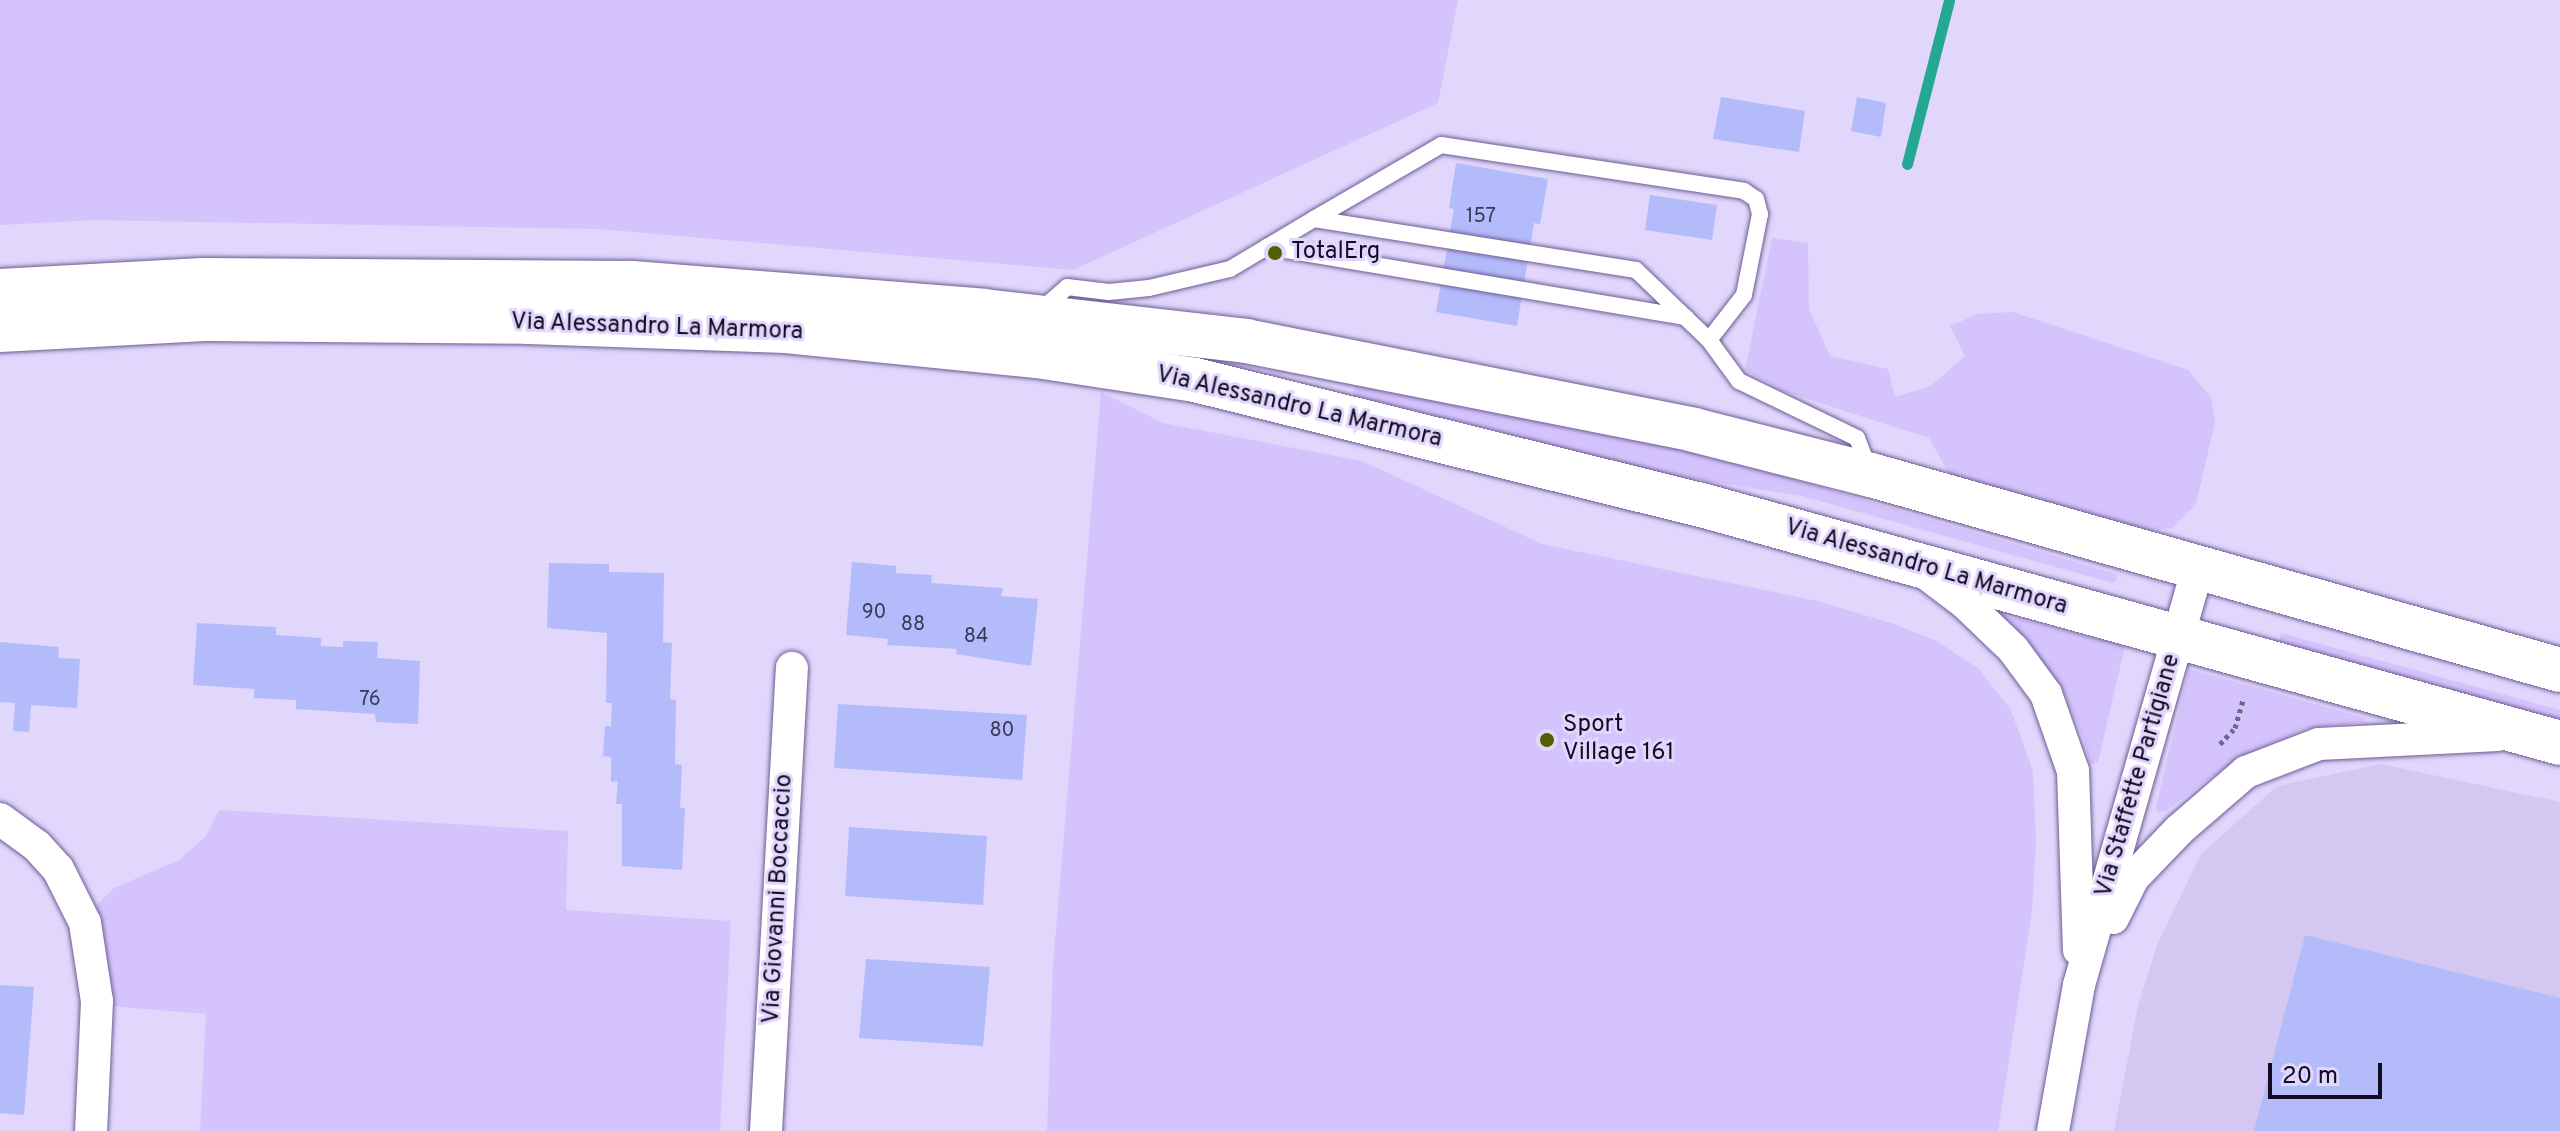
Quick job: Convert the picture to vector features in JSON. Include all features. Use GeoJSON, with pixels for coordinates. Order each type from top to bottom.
{"type":"FeatureCollection","features":[{"type":"Feature","properties":{"kind":"main road","name":"Via Alessandro La Marmora"},"geometry":{"type":"LineString","coordinates":[[0,291],[203,280],[527,281],[737,291],[1033,317],[1246,341],[1694,430],[1871,475],[2560,670]]}},
{"type":"Feature","properties":{"kind":"main road","name":"Via Alessandro La Marmora"},"geometry":{"type":"LineString","coordinates":[[0,330],[205,319],[528,322],[786,331],[1037,356],[1195,380],[1705,506],[2542,739]]}},
{"type":"Feature","properties":{"kind":"street"},"geometry":{"type":"LineString","coordinates":[[1916,566],[1965,603],[2013,649],[2046,694],[2061,730],[2073,771],[2079,985]]}},
{"type":"Feature","properties":{"kind":"street","name":"Via Staffette Partigiane"},"geometry":{"type":"LineString","coordinates":[[2053,1131],[2079,985],[2198,567]]}},
{"type":"Feature","properties":{"kind":"street","name":"Via Giovanni Boccaccio"},"geometry":{"type":"LineString","coordinates":[[766,1131],[792,668]]}},
{"type":"Feature","properties":{"kind":"street","name":"Via Staffette Partigiane"},"geometry":{"type":"LineString","coordinates":[[2079,985],[2133,878],[2179,830],[2246,772],[2319,744],[2542,739]]}},
{"type":"Feature","properties":{"kind":"street"},"geometry":{"type":"LineString","coordinates":[[0,819],[37,846],[58,869],[85,923],[97,1001],[91,1131]]}},
{"type":"Feature","properties":{"kind":"lane"},"geometry":{"type":"LineString","coordinates":[[1033,317],[1067,287],[1109,292],[1149,288],[1230,269],[1441,145],[1744,191],[1756,199],[1760,214],[1744,295],[1709,340]]}},
{"type":"Feature","properties":{"kind":"lane"},"geometry":{"type":"LineString","coordinates":[[1314,219],[1636,270],[1709,340],[1739,381],[1857,438],[1871,475]]}},
{"type":"Feature","properties":{"kind":"lane"},"geometry":{"type":"LineString","coordinates":[[1267,247],[1685,317]]}},
{"type":"Feature","properties":{"kind":"path"},"geometry":{"type":"LineString","coordinates":[[2213,751],[2235,728],[2255,658]]}},
{"type":"Feature","properties":{"kind":"shaded area"},"geometry":{"type":"Polygon","coordinates":[[[0,0],[1458,0],[1438,103],[1073,270],[599,229],[94,220],[0,225],[0,0]]]}},
{"type":"Feature","properties":{"kind":"shaded area"},"geometry":{"type":"Polygon","coordinates":[[[1772,238],[1808,243],[1809,309],[1830,356],[1888,369],[1895,397],[1931,386],[1965,356],[1950,326],[1978,314],[2013,312],[2188,370],[2211,398],[2215,422],[2196,504],[2172,528],[2143,530],[1951,477],[1929,438],[1783,391],[1745,370],[1772,238]]]}},
{"type":"Feature","properties":{"kind":"shaded area"},"geometry":{"type":"Polygon","coordinates":[[[1354,382],[1697,451],[2116,574],[2117,580],[2113,583],[1802,496],[1670,475],[1353,395],[1354,382]]]}},
{"type":"Feature","properties":{"kind":"shaded area","name":"Sport Village 161"},"geometry":{"type":"Polygon","coordinates":[[[1101,392],[1163,423],[1362,461],[1542,544],[1817,601],[1894,624],[1937,641],[1979,669],[2011,710],[2033,771],[2036,843],[2032,911],[1998,1131],[1047,1131],[1053,965],[1101,392]]]}},
{"type":"Feature","properties":{"kind":"shaded area"},"geometry":{"type":"Polygon","coordinates":[[[1997,614],[2125,646],[2098,762],[2090,764],[2083,737],[2063,692],[2032,648],[1997,614]]]}},
{"type":"Feature","properties":{"kind":"shaded area"},"geometry":{"type":"Polygon","coordinates":[[[2281,633],[2560,710],[2560,725],[2279,643],[2281,633]]]}},
{"type":"Feature","properties":{"kind":"shaded area"},"geometry":{"type":"Polygon","coordinates":[[[2189,669],[2365,718],[2364,722],[2308,728],[2256,751],[2211,777],[2166,811],[2157,812],[2189,669]]]}},
{"type":"Feature","properties":{"kind":"shaded area"},"geometry":{"type":"Polygon","coordinates":[[[2381,764],[2560,802],[2560,1131],[2114,1131],[2138,1006],[2157,945],[2201,854],[2277,786],[2381,764]]]}},
{"type":"Feature","properties":{"kind":"shaded area"},"geometry":{"type":"Polygon","coordinates":[[[219,810],[568,831],[566,910],[731,921],[720,1131],[200,1131],[206,1014],[110,1006],[97,937],[97,905],[114,888],[179,860],[206,836],[219,810]]]}},
{"type":"Feature","properties":{"kind":"building"},"geometry":{"type":"Polygon","coordinates":[[[1721,97],[1805,111],[1799,152],[1713,139],[1721,97]]]}},
{"type":"Feature","properties":{"kind":"building"},"geometry":{"type":"Polygon","coordinates":[[[1857,97],[1886,103],[1881,137],[1851,131],[1857,97]]]}},
{"type":"Feature","properties":{"kind":"building"},"geometry":{"type":"Polygon","coordinates":[[[1456,163],[1548,179],[1540,224],[1534,223],[1517,326],[1436,312],[1454,209],[1449,208],[1456,163]]]}},
{"type":"Feature","properties":{"kind":"building"},"geometry":{"type":"Polygon","coordinates":[[[1650,195],[1717,205],[1712,240],[1645,230],[1650,195]]]}},
{"type":"Feature","properties":{"kind":"building"},"geometry":{"type":"Polygon","coordinates":[[[852,562],[896,566],[896,573],[932,575],[931,583],[1003,588],[1001,596],[1038,599],[1031,666],[956,654],[957,649],[887,645],[888,639],[846,635],[852,562]]]}},
{"type":"Feature","properties":{"kind":"building"},"geometry":{"type":"Polygon","coordinates":[[[549,563],[609,564],[609,572],[664,573],[663,642],[672,643],[670,699],[676,700],[675,764],[682,765],[680,808],[685,808],[682,870],[622,866],[622,804],[616,804],[618,781],[611,782],[611,757],[603,756],[605,726],[611,726],[612,703],[606,703],[607,633],[547,628],[549,563]]]}},
{"type":"Feature","properties":{"kind":"building"},"geometry":{"type":"Polygon","coordinates":[[[197,623],[276,627],[276,635],[321,638],[321,646],[343,647],[343,641],[378,642],[377,658],[420,661],[418,724],[376,722],[375,714],[296,709],[296,700],[254,698],[254,689],[193,685],[197,623]]]}},
{"type":"Feature","properties":{"kind":"building"},"geometry":{"type":"Polygon","coordinates":[[[0,642],[59,647],[58,658],[80,659],[77,708],[31,705],[29,732],[13,731],[15,703],[0,702],[0,642]]]}},
{"type":"Feature","properties":{"kind":"building"},"geometry":{"type":"Polygon","coordinates":[[[838,704],[1027,715],[1022,780],[834,768],[838,704]]]}},
{"type":"Feature","properties":{"kind":"building"},"geometry":{"type":"Polygon","coordinates":[[[849,827],[987,836],[983,905],[845,896],[849,827]]]}},
{"type":"Feature","properties":{"kind":"building"},"geometry":{"type":"Polygon","coordinates":[[[2305,935],[2560,998],[2560,1131],[2254,1131],[2305,935]]]}},
{"type":"Feature","properties":{"kind":"building"},"geometry":{"type":"Polygon","coordinates":[[[866,959],[990,967],[983,1046],[859,1038],[866,959]]]}},
{"type":"Feature","properties":{"kind":"building"},"geometry":{"type":"Polygon","coordinates":[[[0,985],[34,987],[24,1115],[0,1113],[0,985]]]}},
{"type":"Feature","properties":{"kind":"waterway"},"geometry":{"type":"LineString","coordinates":[[1907,164],[1949,0]]}},
{"type":"Feature","properties":{"kind":"place","name":"TotalErg"},"geometry":{"type":"Point","coordinates":[1275,253]}},
{"type":"Feature","properties":{"kind":"place","name":"Sport Village 161"},"geometry":{"type":"Point","coordinates":[1547,740]}}]}
